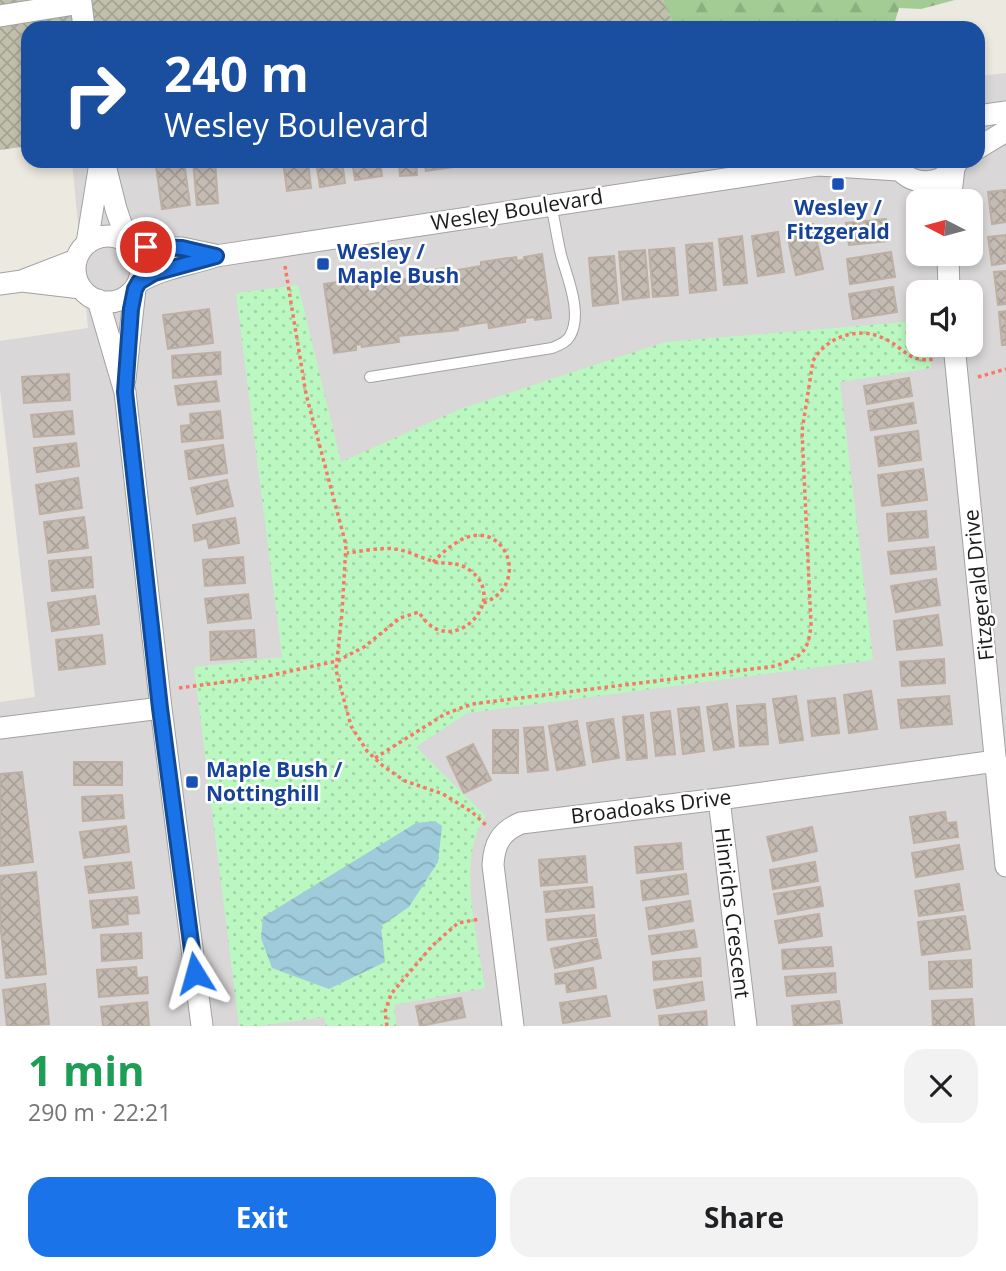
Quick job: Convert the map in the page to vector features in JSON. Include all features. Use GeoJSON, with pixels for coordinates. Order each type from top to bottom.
{"type":"FeatureCollection","features":[{"type":"Feature","properties":{"kind":"street"},"geometry":{"type":"LineString","coordinates":[[0,16],[86,1],[85,21]]}},
{"type":"Feature","properties":{"kind":"street"},"geometry":{"type":"LineString","coordinates":[[985,115],[1006,112]]}},
{"type":"Feature","properties":{"kind":"street"},"geometry":{"type":"LineString","coordinates":[[985,144],[1006,131]]}},
{"type":"Feature","properties":{"kind":"street"},"geometry":{"type":"LineString","coordinates":[[101,168],[75,270],[90,294],[125,392]]}},
{"type":"Feature","properties":{"kind":"street"},"geometry":{"type":"LineString","coordinates":[[105,168],[116,209],[141,264],[125,392],[160,699],[202,1026]]}},
{"type":"Feature","properties":{"kind":"street","name":"Wesley Boulevard"},"geometry":{"type":"LineString","coordinates":[[137,286],[154,273],[216,256],[789,168]]}},
{"type":"Feature","properties":{"kind":"street"},"geometry":{"type":"LineString","coordinates":[[897,168],[919,189]]}},
{"type":"Feature","properties":{"kind":"street"},"geometry":{"type":"LineString","coordinates":[[926,189],[952,168]]}},
{"type":"Feature","properties":{"kind":"street"},"geometry":{"type":"LineString","coordinates":[[952,189],[956,168]]}},
{"type":"Feature","properties":{"kind":"street"},"geometry":{"type":"LineString","coordinates":[[22,281],[82,251],[103,236],[111,235],[130,244]]}},
{"type":"Feature","properties":{"kind":"street","name":"Wesley Boulevard"},"geometry":{"type":"LineString","coordinates":[[130,244],[182,248],[216,256]]}},
{"type":"Feature","properties":{"kind":"street"},"geometry":{"type":"LineString","coordinates":[[0,284],[22,281],[90,294],[106,302],[122,299],[137,286]]}},
{"type":"Feature","properties":{"kind":"street","name":"Fitzgerald Drive"},"geometry":{"type":"LineString","coordinates":[[956,357],[1006,866]]}},
{"type":"Feature","properties":{"kind":"street"},"geometry":{"type":"LineString","coordinates":[[0,728],[160,699]]}},
{"type":"Feature","properties":{"kind":"street","name":"Broadoaks Drive"},"geometry":{"type":"LineString","coordinates":[[500,837],[509,828],[521,823],[996,761]]}},
{"type":"Feature","properties":{"kind":"street","name":"Hinrichs Crescent"},"geometry":{"type":"LineString","coordinates":[[719,799],[746,1026]]}},
{"type":"Feature","properties":{"kind":"street"},"geometry":{"type":"LineString","coordinates":[[500,837],[494,850],[493,865],[513,1026]]}},
{"type":"Feature","properties":{"kind":"lane"},"geometry":{"type":"LineString","coordinates":[[370,377],[552,348],[564,343],[571,335],[574,320],[572,285],[562,258],[551,205]]}},
{"type":"Feature","properties":{"kind":"path"},"geometry":{"type":"LineString","coordinates":[[281,246],[306,394],[347,553],[336,670],[351,726],[367,751],[405,781],[443,794],[472,812],[500,837]]}},
{"type":"Feature","properties":{"kind":"path"},"geometry":{"type":"LineString","coordinates":[[375,758],[459,707],[776,666],[804,653],[809,642],[811,625],[802,431],[809,379],[818,351],[839,337],[873,334],[906,353]]}},
{"type":"Feature","properties":{"kind":"path"},"geometry":{"type":"LineString","coordinates":[[912,357],[923,361],[935,357]]}},
{"type":"Feature","properties":{"kind":"path"},"geometry":{"type":"LineString","coordinates":[[958,381],[1006,369]]}},
{"type":"Feature","properties":{"kind":"path"},"geometry":{"type":"LineString","coordinates":[[433,562],[466,537],[489,538],[499,544],[506,552],[510,574],[499,594],[483,603]]}},
{"type":"Feature","properties":{"kind":"path"},"geometry":{"type":"LineString","coordinates":[[160,699],[337,661],[364,647],[400,618],[419,612],[430,626],[451,632],[471,624],[478,615],[483,603],[481,584],[467,567],[456,563],[433,562],[400,550],[347,553]]}},
{"type":"Feature","properties":{"kind":"path"},"geometry":{"type":"LineString","coordinates":[[387,1026],[385,1012],[390,995],[432,946],[458,923],[499,915]]}},
{"type":"Feature","properties":{"kind":"shaded area"},"geometry":{"type":"Polygon","coordinates":[[[0,0],[663,0],[672,21],[21,21],[21,147],[0,150],[0,0]]]}},
{"type":"Feature","properties":{"kind":"shaded area"},"geometry":{"type":"Polygon","coordinates":[[[1006,73],[1006,1026],[0,1026],[0,702],[35,697],[0,389],[0,341],[88,328],[73,168],[985,168],[985,75],[1006,73]]]}},
{"type":"Feature","properties":{"kind":"green space"},"geometry":{"type":"Polygon","coordinates":[[[663,0],[955,0],[921,9],[899,8],[895,21],[672,21],[663,0]]]}},
{"type":"Feature","properties":{"kind":"green space"},"geometry":{"type":"Polygon","coordinates":[[[298,285],[341,462],[460,409],[665,342],[906,322],[906,357],[930,357],[931,368],[840,382],[873,660],[467,713],[416,747],[486,816],[477,833],[470,876],[474,923],[485,988],[394,1005],[396,1026],[326,1026],[324,1017],[259,1026],[239,1026],[194,667],[282,657],[236,293],[298,285]]]}},
{"type":"Feature","properties":{"kind":"water"},"geometry":{"type":"Polygon","coordinates":[[[435,821],[442,826],[438,862],[409,907],[381,926],[385,962],[329,989],[272,968],[261,938],[263,917],[416,823],[435,821]]]}},
{"type":"Feature","properties":{"kind":"building"},"geometry":{"type":"Polygon","coordinates":[[[156,168],[185,168],[190,205],[162,209],[156,168]]]}},
{"type":"Feature","properties":{"kind":"building"},"geometry":{"type":"Polygon","coordinates":[[[194,168],[216,168],[218,203],[197,205],[194,168]]]}},
{"type":"Feature","properties":{"kind":"building"},"geometry":{"type":"Polygon","coordinates":[[[284,168],[309,168],[311,188],[287,191],[284,168]]]}},
{"type":"Feature","properties":{"kind":"building"},"geometry":{"type":"Polygon","coordinates":[[[317,168],[343,168],[345,183],[320,187],[317,168]]]}},
{"type":"Feature","properties":{"kind":"building"},"geometry":{"type":"Polygon","coordinates":[[[353,168],[381,168],[382,176],[355,180],[353,168]]]}},
{"type":"Feature","properties":{"kind":"building"},"geometry":{"type":"Polygon","coordinates":[[[399,168],[416,168],[417,175],[400,176],[399,168]]]}},
{"type":"Feature","properties":{"kind":"building"},"geometry":{"type":"Polygon","coordinates":[[[425,168],[447,168],[426,171],[425,168]]]}},
{"type":"Feature","properties":{"kind":"building"},"geometry":{"type":"Polygon","coordinates":[[[1006,190],[1006,222],[992,224],[988,192],[1006,190]]]}},
{"type":"Feature","properties":{"kind":"building"},"geometry":{"type":"Polygon","coordinates":[[[886,219],[888,241],[849,245],[846,223],[886,219]]]}},
{"type":"Feature","properties":{"kind":"building"},"geometry":{"type":"Polygon","coordinates":[[[813,224],[823,269],[796,275],[786,230],[813,224]]]}},
{"type":"Feature","properties":{"kind":"building"},"geometry":{"type":"Polygon","coordinates":[[[778,232],[784,272],[758,276],[752,236],[778,232]]]}},
{"type":"Feature","properties":{"kind":"building"},"geometry":{"type":"Polygon","coordinates":[[[1006,235],[1006,263],[992,265],[988,237],[1006,235]]]}},
{"type":"Feature","properties":{"kind":"building"},"geometry":{"type":"Polygon","coordinates":[[[742,236],[747,283],[724,285],[719,239],[742,236]]]}},
{"type":"Feature","properties":{"kind":"building"},"geometry":{"type":"Polygon","coordinates":[[[712,243],[716,290],[690,293],[686,245],[712,243]]]}},
{"type":"Feature","properties":{"kind":"building"},"geometry":{"type":"Polygon","coordinates":[[[674,248],[678,295],[653,297],[649,250],[674,248]]]}},
{"type":"Feature","properties":{"kind":"building"},"geometry":{"type":"Polygon","coordinates":[[[645,250],[649,297],[623,300],[619,252],[645,250]]]}},
{"type":"Feature","properties":{"kind":"building"},"geometry":{"type":"Polygon","coordinates":[[[891,252],[895,277],[850,284],[847,259],[891,252]]]}},
{"type":"Feature","properties":{"kind":"building"},"geometry":{"type":"Polygon","coordinates":[[[542,254],[551,318],[525,318],[525,322],[489,328],[488,322],[458,327],[458,330],[398,336],[399,342],[362,347],[361,344],[356,345],[356,350],[334,353],[324,284],[349,280],[351,285],[350,282],[389,276],[390,282],[418,277],[417,273],[451,267],[452,271],[481,266],[481,262],[516,257],[517,261],[542,254]]]}},
{"type":"Feature","properties":{"kind":"building"},"geometry":{"type":"Polygon","coordinates":[[[614,256],[618,303],[593,306],[589,258],[614,256]]]}},
{"type":"Feature","properties":{"kind":"building"},"geometry":{"type":"Polygon","coordinates":[[[1006,271],[1006,304],[998,305],[994,272],[1006,271]]]}},
{"type":"Feature","properties":{"kind":"building"},"geometry":{"type":"Polygon","coordinates":[[[893,287],[897,312],[853,319],[849,294],[893,287]]]}},
{"type":"Feature","properties":{"kind":"building"},"geometry":{"type":"Polygon","coordinates":[[[209,309],[213,343],[168,349],[163,315],[209,309]]]}},
{"type":"Feature","properties":{"kind":"building"},"geometry":{"type":"Polygon","coordinates":[[[1006,311],[1006,345],[1002,345],[999,312],[1006,311]]]}},
{"type":"Feature","properties":{"kind":"building"},"geometry":{"type":"Polygon","coordinates":[[[220,352],[221,374],[173,378],[172,356],[220,352]]]}},
{"type":"Feature","properties":{"kind":"building"},"geometry":{"type":"Polygon","coordinates":[[[69,374],[70,400],[24,403],[22,377],[69,374]]]}},
{"type":"Feature","properties":{"kind":"building"},"geometry":{"type":"Polygon","coordinates":[[[909,378],[912,396],[867,404],[864,386],[909,378]]]}},
{"type":"Feature","properties":{"kind":"building"},"geometry":{"type":"Polygon","coordinates":[[[216,381],[219,401],[178,405],[175,386],[216,381]]]}},
{"type":"Feature","properties":{"kind":"building"},"geometry":{"type":"Polygon","coordinates":[[[913,403],[916,423],[871,430],[868,411],[913,403]]]}},
{"type":"Feature","properties":{"kind":"building"},"geometry":{"type":"Polygon","coordinates":[[[72,411],[74,434],[34,437],[31,415],[72,411]]]}},
{"type":"Feature","properties":{"kind":"building"},"geometry":{"type":"Polygon","coordinates":[[[220,411],[223,438],[182,442],[181,426],[191,425],[190,414],[220,411]]]}},
{"type":"Feature","properties":{"kind":"building"},"geometry":{"type":"Polygon","coordinates":[[[918,431],[921,460],[879,466],[875,437],[918,431]]]}},
{"type":"Feature","properties":{"kind":"building"},"geometry":{"type":"Polygon","coordinates":[[[76,443],[79,466],[37,472],[34,448],[76,443]]]}},
{"type":"Feature","properties":{"kind":"building"},"geometry":{"type":"Polygon","coordinates":[[[223,445],[227,473],[189,479],[185,451],[223,445]]]}},
{"type":"Feature","properties":{"kind":"building"},"geometry":{"type":"Polygon","coordinates":[[[923,469],[927,500],[882,506],[878,475],[923,469]]]}},
{"type":"Feature","properties":{"kind":"building"},"geometry":{"type":"Polygon","coordinates":[[[78,478],[82,508],[40,514],[36,485],[78,478]]]}},
{"type":"Feature","properties":{"kind":"building"},"geometry":{"type":"Polygon","coordinates":[[[227,480],[233,506],[197,514],[191,488],[227,480]]]}},
{"type":"Feature","properties":{"kind":"building"},"geometry":{"type":"Polygon","coordinates":[[[926,511],[928,537],[889,541],[887,514],[926,511]]]}},
{"type":"Feature","properties":{"kind":"building"},"geometry":{"type":"Polygon","coordinates":[[[84,517],[88,548],[48,553],[44,522],[84,517]]]}},
{"type":"Feature","properties":{"kind":"building"},"geometry":{"type":"Polygon","coordinates":[[[235,518],[239,543],[209,548],[207,538],[195,541],[193,525],[235,518]]]}},
{"type":"Feature","properties":{"kind":"building"},"geometry":{"type":"Polygon","coordinates":[[[934,547],[936,569],[891,574],[888,552],[934,547]]]}},
{"type":"Feature","properties":{"kind":"building"},"geometry":{"type":"Polygon","coordinates":[[[91,557],[93,587],[52,591],[49,561],[91,557]]]}},
{"type":"Feature","properties":{"kind":"building"},"geometry":{"type":"Polygon","coordinates":[[[243,557],[245,583],[205,586],[203,560],[243,557]]]}},
{"type":"Feature","properties":{"kind":"building"},"geometry":{"type":"Polygon","coordinates":[[[936,579],[940,605],[896,612],[891,586],[936,579]]]}},
{"type":"Feature","properties":{"kind":"building"},"geometry":{"type":"Polygon","coordinates":[[[248,594],[251,618],[208,623],[205,599],[248,594]]]}},
{"type":"Feature","properties":{"kind":"building"},"geometry":{"type":"Polygon","coordinates":[[[95,596],[99,624],[52,631],[48,603],[95,596]]]}},
{"type":"Feature","properties":{"kind":"building"},"geometry":{"type":"Polygon","coordinates":[[[938,615],[942,645],[897,650],[894,621],[938,615]]]}},
{"type":"Feature","properties":{"kind":"building"},"geometry":{"type":"Polygon","coordinates":[[[254,630],[256,657],[211,660],[210,632],[254,630]]]}},
{"type":"Feature","properties":{"kind":"building"},"geometry":{"type":"Polygon","coordinates":[[[102,635],[105,664],[59,670],[56,640],[102,635]]]}},
{"type":"Feature","properties":{"kind":"building"},"geometry":{"type":"Polygon","coordinates":[[[944,659],[945,683],[902,686],[900,662],[944,659]]]}},
{"type":"Feature","properties":{"kind":"building"},"geometry":{"type":"Polygon","coordinates":[[[871,691],[877,729],[849,733],[844,695],[871,691]]]}},
{"type":"Feature","properties":{"kind":"building"},"geometry":{"type":"Polygon","coordinates":[[[796,696],[803,740],[780,743],[773,699],[796,696]]]}},
{"type":"Feature","properties":{"kind":"building"},"geometry":{"type":"Polygon","coordinates":[[[949,696],[952,724],[901,728],[898,700],[949,696]]]}},
{"type":"Feature","properties":{"kind":"building"},"geometry":{"type":"Polygon","coordinates":[[[835,698],[839,733],[812,736],[808,701],[835,698]]]}},
{"type":"Feature","properties":{"kind":"building"},"geometry":{"type":"Polygon","coordinates":[[[727,704],[734,747],[714,750],[707,707],[727,704]]]}},
{"type":"Feature","properties":{"kind":"building"},"geometry":{"type":"Polygon","coordinates":[[[765,704],[768,744],[740,746],[737,706],[765,704]]]}},
{"type":"Feature","properties":{"kind":"building"},"geometry":{"type":"Polygon","coordinates":[[[699,707],[704,751],[683,754],[678,709],[699,707]]]}},
{"type":"Feature","properties":{"kind":"building"},"geometry":{"type":"Polygon","coordinates":[[[670,711],[675,754],[656,756],[651,713],[670,711]]]}},
{"type":"Feature","properties":{"kind":"building"},"geometry":{"type":"Polygon","coordinates":[[[643,715],[647,758],[627,760],[623,717],[643,715]]]}},
{"type":"Feature","properties":{"kind":"building"},"geometry":{"type":"Polygon","coordinates":[[[613,719],[619,758],[593,762],[587,723],[613,719]]]}},
{"type":"Feature","properties":{"kind":"building"},"geometry":{"type":"Polygon","coordinates":[[[577,721],[585,765],[557,770],[549,726],[577,721]]]}},
{"type":"Feature","properties":{"kind":"building"},"geometry":{"type":"Polygon","coordinates":[[[543,727],[548,770],[528,772],[524,728],[543,727]]]}},
{"type":"Feature","properties":{"kind":"building"},"geometry":{"type":"Polygon","coordinates":[[[493,730],[518,730],[518,773],[493,773],[493,730]]]}},
{"type":"Feature","properties":{"kind":"building"},"geometry":{"type":"Polygon","coordinates":[[[473,744],[491,780],[464,793],[447,757],[473,744]]]}},
{"type":"Feature","properties":{"kind":"building"},"geometry":{"type":"Polygon","coordinates":[[[74,762],[122,762],[122,785],[74,785],[74,762]]]}},
{"type":"Feature","properties":{"kind":"building"},"geometry":{"type":"Polygon","coordinates":[[[22,772],[33,862],[0,866],[0,774],[22,772]]]}},
{"type":"Feature","properties":{"kind":"building"},"geometry":{"type":"Polygon","coordinates":[[[122,795],[124,818],[83,821],[82,797],[122,795]]]}},
{"type":"Feature","properties":{"kind":"building"},"geometry":{"type":"Polygon","coordinates":[[[945,812],[947,823],[956,822],[958,837],[914,843],[910,817],[945,812]]]}},
{"type":"Feature","properties":{"kind":"building"},"geometry":{"type":"Polygon","coordinates":[[[126,826],[129,852],[84,858],[80,832],[126,826]]]}},
{"type":"Feature","properties":{"kind":"building"},"geometry":{"type":"Polygon","coordinates":[[[812,827],[817,851],[773,861],[767,837],[812,827]]]}},
{"type":"Feature","properties":{"kind":"building"},"geometry":{"type":"Polygon","coordinates":[[[681,843],[683,869],[637,873],[635,847],[681,843]]]}},
{"type":"Feature","properties":{"kind":"building"},"geometry":{"type":"Polygon","coordinates":[[[959,845],[963,869],[916,877],[912,853],[959,845]]]}},
{"type":"Feature","properties":{"kind":"building"},"geometry":{"type":"Polygon","coordinates":[[[585,856],[587,882],[541,886],[539,860],[585,856]]]}},
{"type":"Feature","properties":{"kind":"building"},"geometry":{"type":"Polygon","coordinates":[[[131,862],[134,888],[89,893],[85,867],[131,862]]]}},
{"type":"Feature","properties":{"kind":"building"},"geometry":{"type":"Polygon","coordinates":[[[815,862],[818,881],[773,889],[770,870],[815,862]]]}},
{"type":"Feature","properties":{"kind":"building"},"geometry":{"type":"Polygon","coordinates":[[[36,872],[46,974],[6,978],[0,922],[0,876],[36,872]]]}},
{"type":"Feature","properties":{"kind":"building"},"geometry":{"type":"Polygon","coordinates":[[[686,874],[688,894],[643,900],[641,881],[686,874]]]}},
{"type":"Feature","properties":{"kind":"building"},"geometry":{"type":"Polygon","coordinates":[[[959,884],[963,910],[919,916],[915,891],[959,884]]]}},
{"type":"Feature","properties":{"kind":"building"},"geometry":{"type":"Polygon","coordinates":[[[592,887],[594,907],[546,912],[544,892],[592,887]]]}},
{"type":"Feature","properties":{"kind":"building"},"geometry":{"type":"Polygon","coordinates":[[[820,887],[823,906],[778,914],[774,894],[820,887]]]}},
{"type":"Feature","properties":{"kind":"building"},"geometry":{"type":"Polygon","coordinates":[[[137,897],[139,913],[127,914],[128,924],[93,928],[90,901],[137,897]]]}},
{"type":"Feature","properties":{"kind":"building"},"geometry":{"type":"Polygon","coordinates":[[[690,901],[693,921],[649,929],[646,908],[690,901]]]}},
{"type":"Feature","properties":{"kind":"building"},"geometry":{"type":"Polygon","coordinates":[[[819,914],[822,936],[779,943],[775,921],[819,914]]]}},
{"type":"Feature","properties":{"kind":"building"},"geometry":{"type":"Polygon","coordinates":[[[594,915],[596,936],[548,940],[546,920],[594,915]]]}},
{"type":"Feature","properties":{"kind":"building"},"geometry":{"type":"Polygon","coordinates":[[[965,916],[970,949],[922,955],[918,922],[965,916]]]}},
{"type":"Feature","properties":{"kind":"building"},"geometry":{"type":"Polygon","coordinates":[[[694,930],[697,947],[652,954],[649,936],[694,930]]]}},
{"type":"Feature","properties":{"kind":"building"},"geometry":{"type":"Polygon","coordinates":[[[141,933],[142,958],[102,961],[101,935],[141,933]]]}},
{"type":"Feature","properties":{"kind":"building"},"geometry":{"type":"Polygon","coordinates":[[[597,939],[601,958],[555,968],[551,949],[597,939]]]}},
{"type":"Feature","properties":{"kind":"building"},"geometry":{"type":"Polygon","coordinates":[[[831,947],[833,966],[783,969],[782,950],[831,947]]]}},
{"type":"Feature","properties":{"kind":"building"},"geometry":{"type":"Polygon","coordinates":[[[700,958],[701,976],[654,980],[653,962],[700,958]]]}},
{"type":"Feature","properties":{"kind":"building"},"geometry":{"type":"Polygon","coordinates":[[[971,960],[972,987],[930,989],[929,962],[971,960]]]}},
{"type":"Feature","properties":{"kind":"building"},"geometry":{"type":"Polygon","coordinates":[[[136,967],[137,978],[147,977],[148,993],[99,997],[97,970],[136,967]]]}},
{"type":"Feature","properties":{"kind":"building"},"geometry":{"type":"Polygon","coordinates":[[[593,968],[596,988],[567,992],[566,983],[556,984],[555,974],[593,968]]]}},
{"type":"Feature","properties":{"kind":"building"},"geometry":{"type":"Polygon","coordinates":[[[835,973],[836,992],[787,996],[785,977],[835,973]]]}},
{"type":"Feature","properties":{"kind":"building"},"geometry":{"type":"Polygon","coordinates":[[[702,982],[704,1000],[657,1008],[654,990],[702,982]]]}},
{"type":"Feature","properties":{"kind":"building"},"geometry":{"type":"Polygon","coordinates":[[[45,984],[49,1024],[7,1026],[3,990],[45,984]]]}},
{"type":"Feature","properties":{"kind":"building"},"geometry":{"type":"Polygon","coordinates":[[[606,996],[610,1016],[563,1023],[560,1003],[606,996]]]}},
{"type":"Feature","properties":{"kind":"building"},"geometry":{"type":"Polygon","coordinates":[[[461,998],[465,1017],[420,1026],[416,1006],[461,998]]]}},
{"type":"Feature","properties":{"kind":"building"},"geometry":{"type":"Polygon","coordinates":[[[972,999],[974,1026],[933,1026],[932,1001],[972,999]]]}},
{"type":"Feature","properties":{"kind":"building"},"geometry":{"type":"Polygon","coordinates":[[[839,1001],[842,1023],[794,1026],[792,1006],[839,1001]]]}},
{"type":"Feature","properties":{"kind":"building"},"geometry":{"type":"Polygon","coordinates":[[[147,1002],[149,1026],[103,1026],[101,1007],[147,1002]]]}},
{"type":"Feature","properties":{"kind":"building"},"geometry":{"type":"Polygon","coordinates":[[[706,1011],[707,1026],[660,1026],[659,1016],[706,1011]]]}},
{"type":"Feature","properties":{"kind":"place","name":"Wesley / Fitzgerald"},"geometry":{"type":"Point","coordinates":[838,184]}},
{"type":"Feature","properties":{"kind":"place","name":"Wesley / Maple Bush"},"geometry":{"type":"Point","coordinates":[323,264]}},
{"type":"Feature","properties":{"kind":"place","name":"Maple Bush / Nottinghill"},"geometry":{"type":"Point","coordinates":[192,782]}},
{"type":"Feature","properties":{"kind":"route"},"geometry":{"type":"LineString","coordinates":[[146,247],[182,248],[216,256],[154,273],[139,282],[131,309],[125,392],[160,708],[195,973]]}}]}
